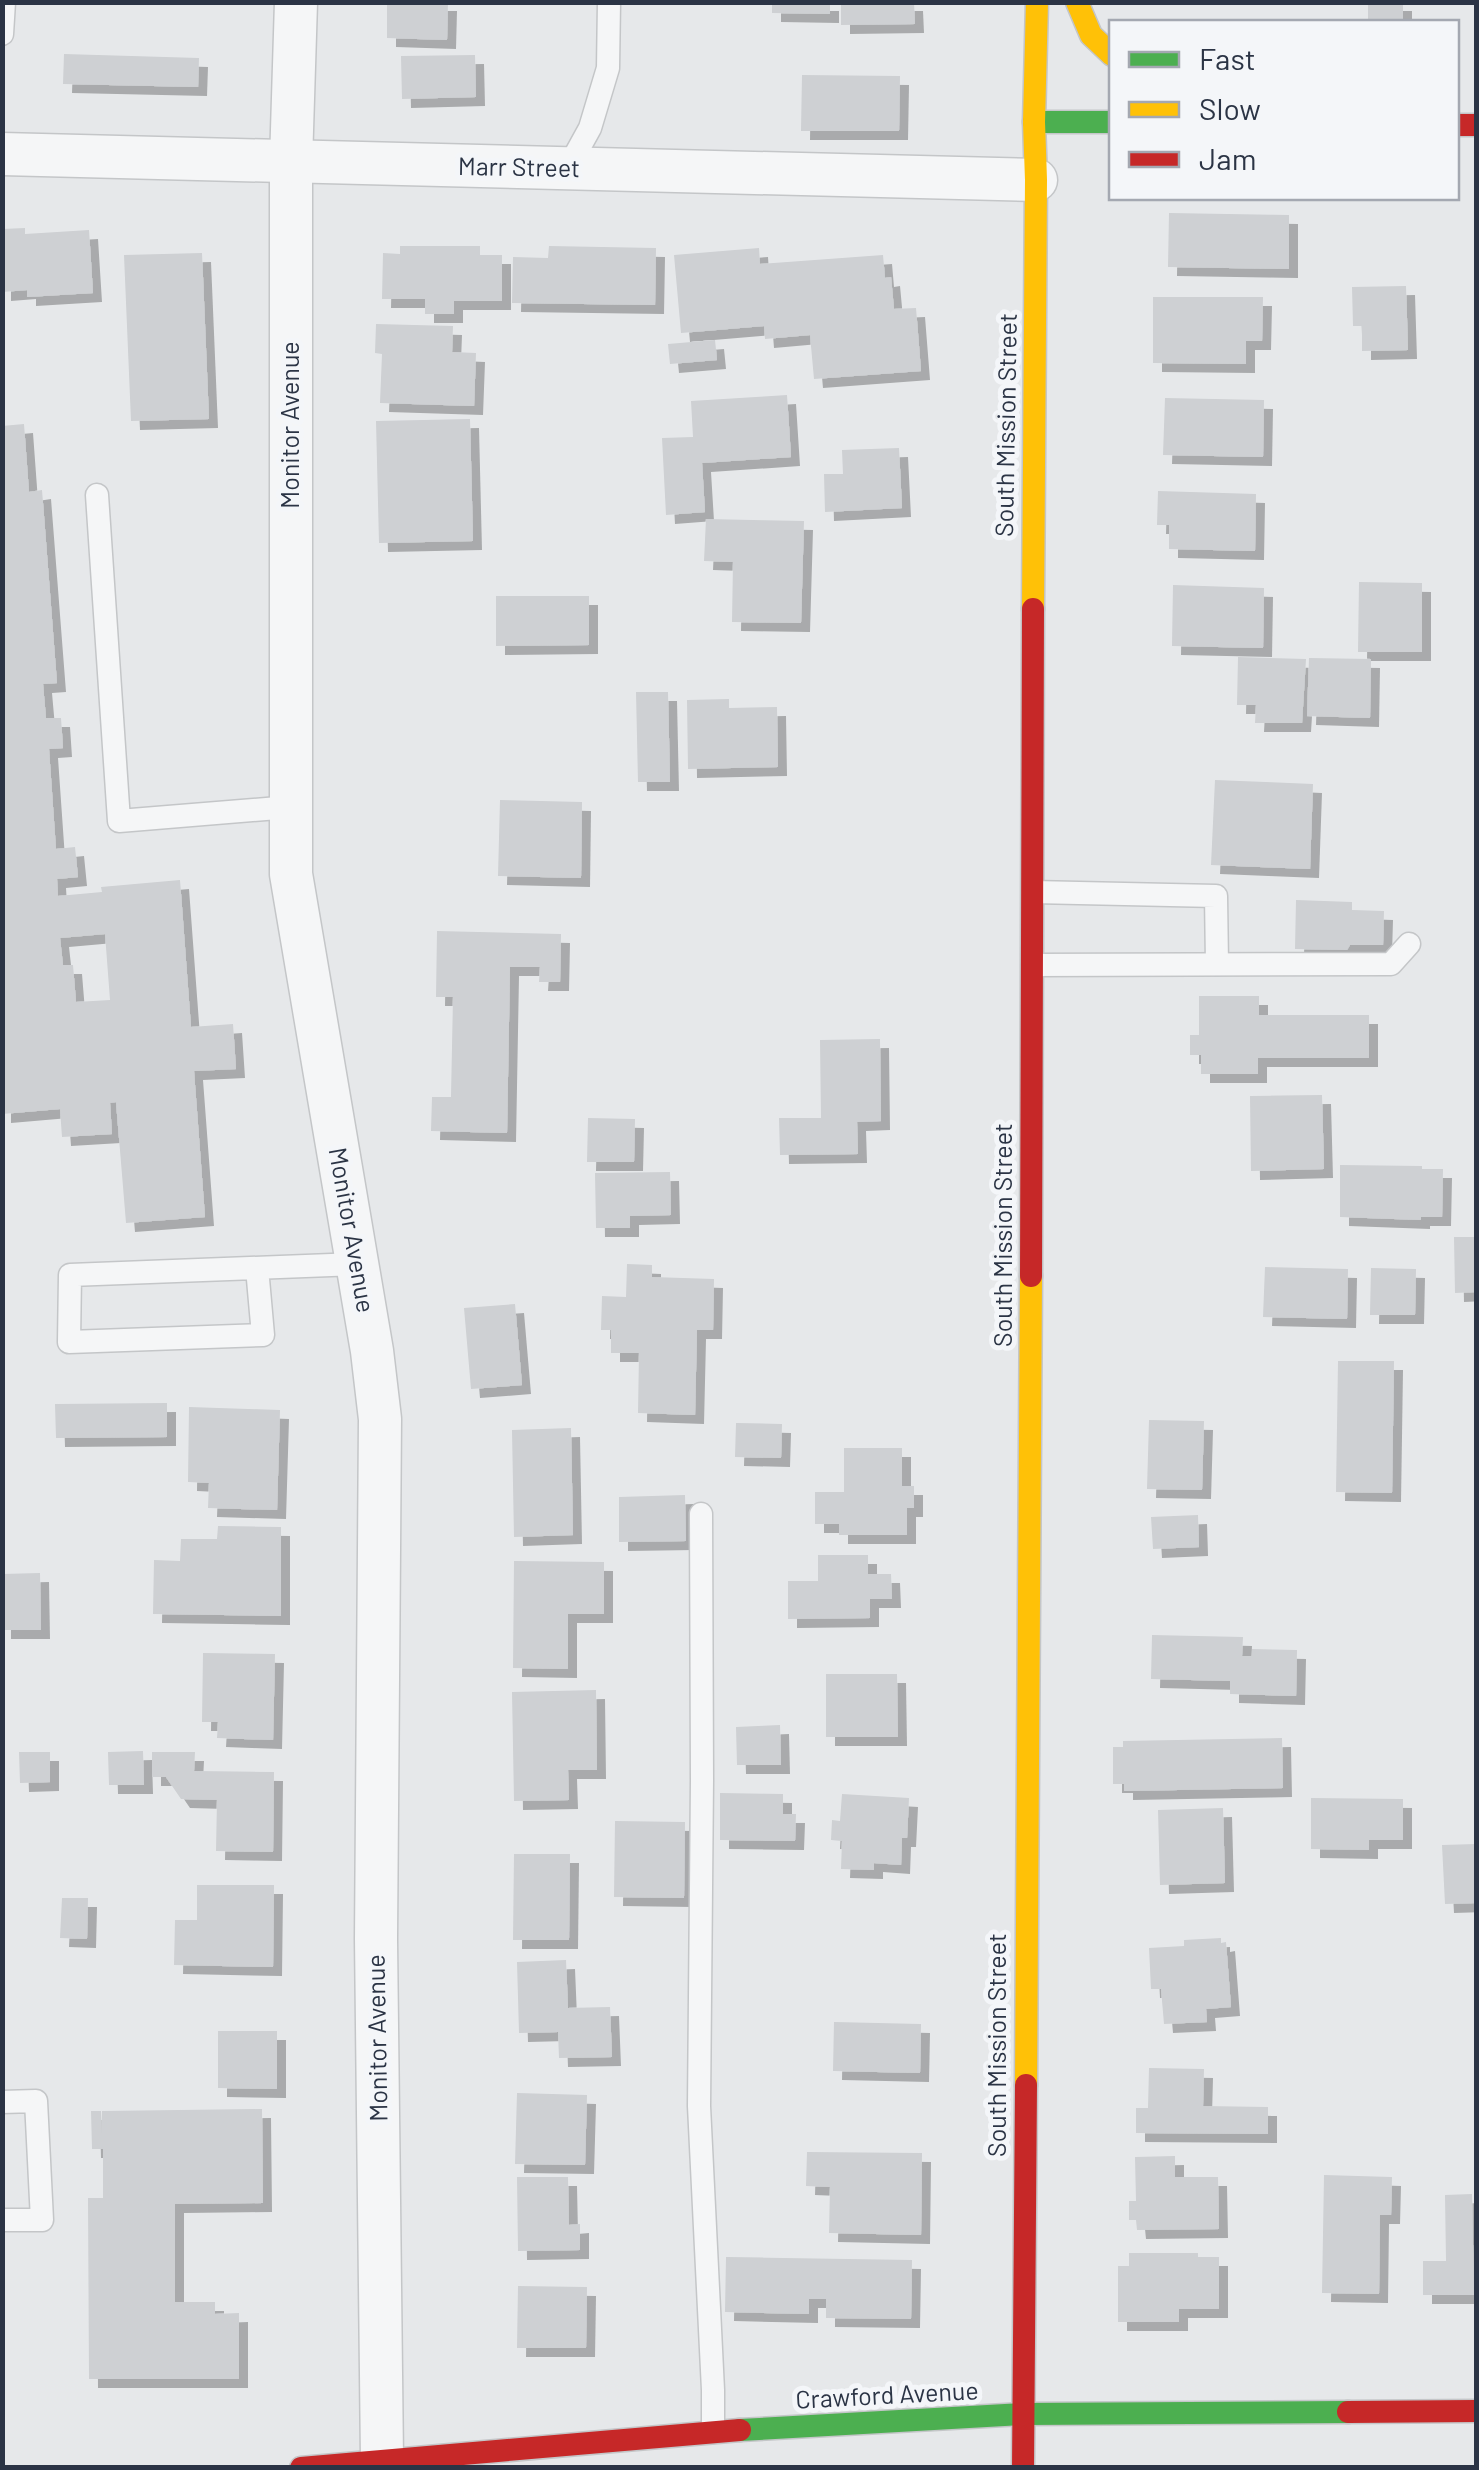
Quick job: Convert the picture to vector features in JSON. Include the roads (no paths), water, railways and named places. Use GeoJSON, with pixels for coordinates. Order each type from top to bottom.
{"type":"FeatureCollection","features":[{"type":"Feature","properties":{"kind":"main road","name":"South Mission Street"},"geometry":{"type":"LineString","coordinates":[[1023,2468],[1034,122],[1038,2]]}},
{"type":"Feature","properties":{"kind":"main road"},"geometry":{"type":"LineString","coordinates":[[1077,2],[1091,35],[1109,52]]}},
{"type":"Feature","properties":{"kind":"main road"},"geometry":{"type":"LineString","coordinates":[[1034,122],[1109,122]]}},
{"type":"Feature","properties":{"kind":"main road","name":"Crawford Avenue"},"geometry":{"type":"LineString","coordinates":[[301,2468],[713,2432],[1024,2414],[1476,2412]]}},
{"type":"Feature","properties":{"kind":"street","name":"Monitor Avenue"},"geometry":{"type":"LineString","coordinates":[[296,2],[290,162],[290,874],[358,1264],[380,1419],[376,1939],[382,2460]]}},
{"type":"Feature","properties":{"kind":"street","name":"Marr Street"},"geometry":{"type":"LineString","coordinates":[[2,154],[1036,180]]}},
{"type":"Feature","properties":{"kind":"lane"},"geometry":{"type":"LineString","coordinates":[[2,34],[4,2]]}},
{"type":"Feature","properties":{"kind":"lane"},"geometry":{"type":"LineString","coordinates":[[568,168],[590,128],[608,68],[609,2]]}},
{"type":"Feature","properties":{"kind":"lane"},"geometry":{"type":"LineString","coordinates":[[97,495],[119,821],[290,807]]}},
{"type":"Feature","properties":{"kind":"lane"},"geometry":{"type":"LineString","coordinates":[[1032,892],[1216,896],[1218,964]]}},
{"type":"Feature","properties":{"kind":"lane"},"geometry":{"type":"LineString","coordinates":[[1032,964],[1390,964],[1409,944]]}},
{"type":"Feature","properties":{"kind":"lane"},"geometry":{"type":"LineString","coordinates":[[257,1268],[263,1334],[69,1342],[70,1275],[358,1264]]}},
{"type":"Feature","properties":{"kind":"lane"},"geometry":{"type":"LineString","coordinates":[[701,1514],[698,2106],[713,2432]]}},
{"type":"Feature","properties":{"kind":"lane"},"geometry":{"type":"LineString","coordinates":[[2,2102],[36,2101],[42,2220],[2,2220]]}}]}
